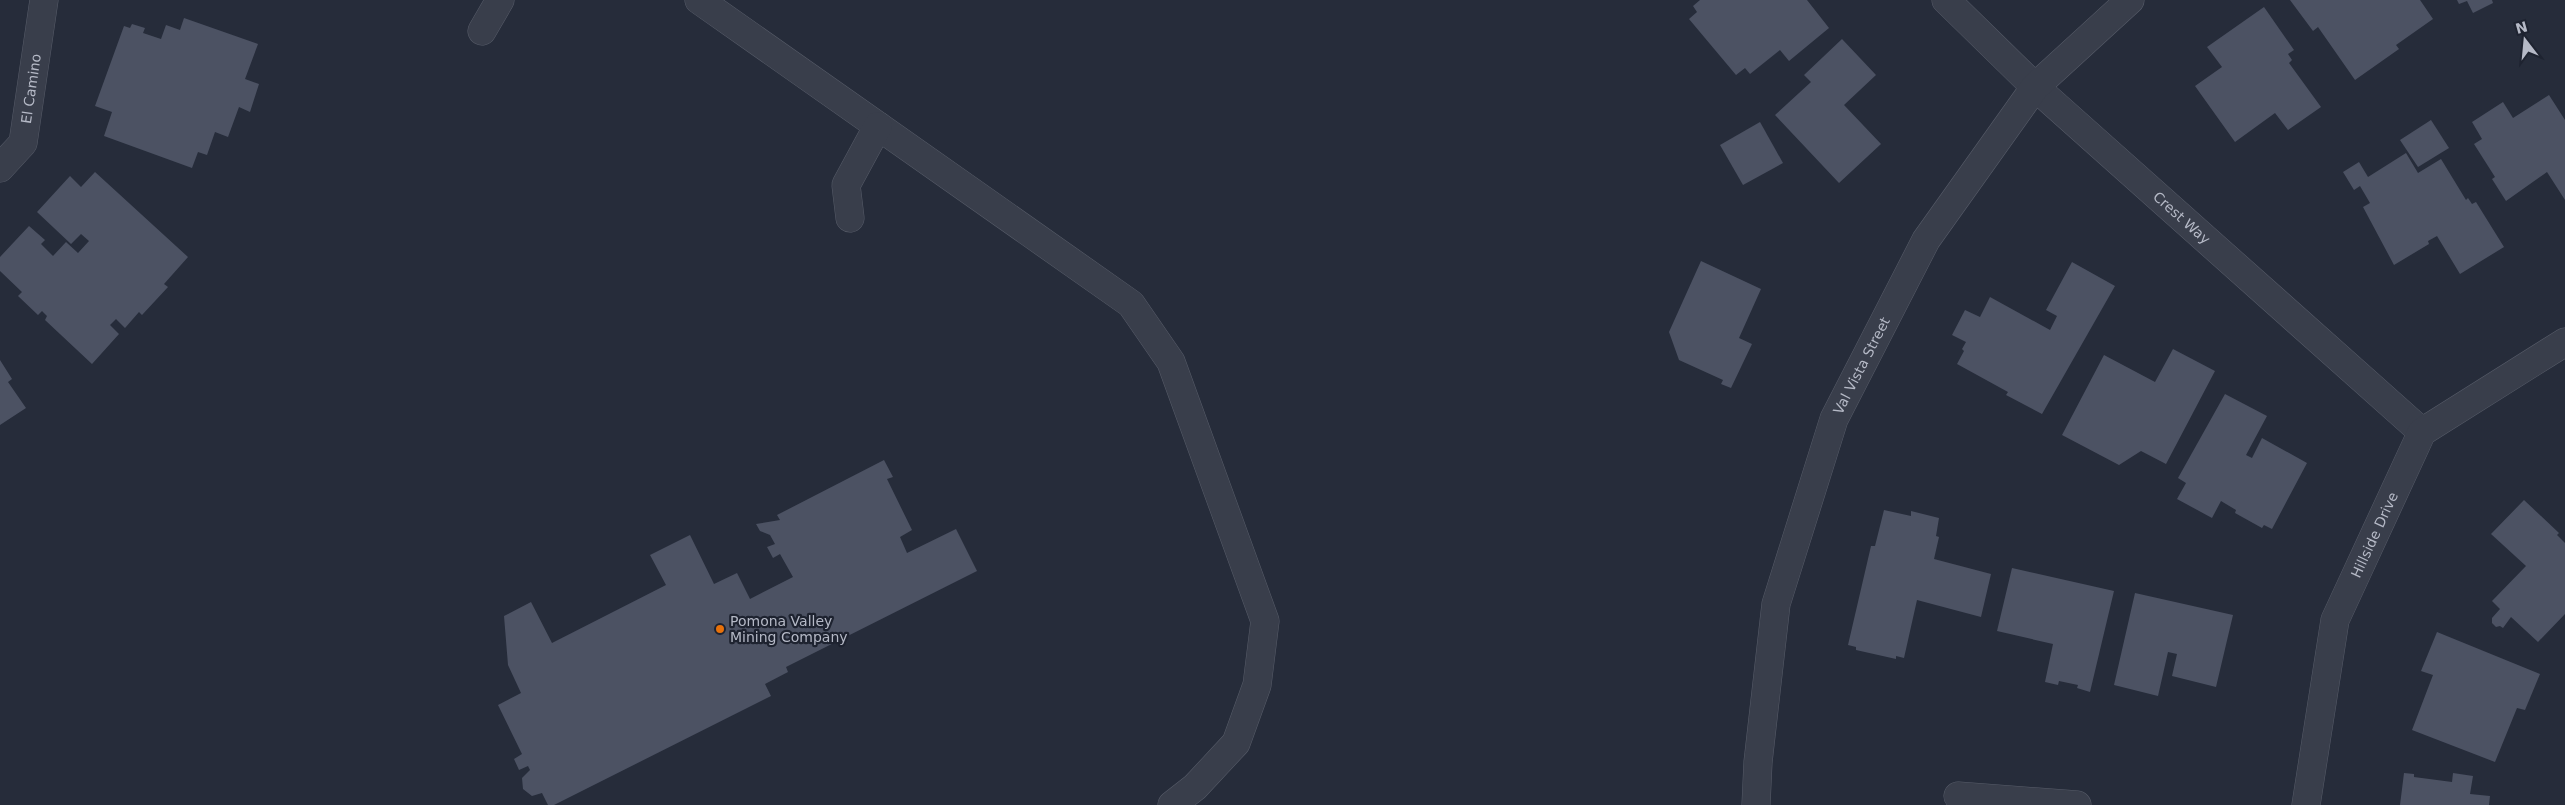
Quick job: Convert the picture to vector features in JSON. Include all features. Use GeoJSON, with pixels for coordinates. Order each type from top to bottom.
{"type":"FeatureCollection","features":[{"type":"Feature","properties":{"kind":"street","name":"El Camino"},"geometry":{"type":"LineString","coordinates":[[0,168],[23,143],[44,0]]}},
{"type":"Feature","properties":{"kind":"street"},"geometry":{"type":"LineString","coordinates":[[482,30],[500,0]]}},
{"type":"Feature","properties":{"kind":"street"},"geometry":{"type":"LineString","coordinates":[[699,0],[1131,304],[1171,362],[1265,621],[1257,685],[1236,743],[1195,787],[1172,805]]}},
{"type":"Feature","properties":{"kind":"street","name":"Crest Way"},"geometry":{"type":"LineString","coordinates":[[1946,0],[2035,87],[2422,432]]}},
{"type":"Feature","properties":{"kind":"street","name":"Val Vista Street"},"geometry":{"type":"LineString","coordinates":[[1756,805],[1758,762],[1776,604],[1834,419],[1926,240],[2035,87],[2130,0]]}},
{"type":"Feature","properties":{"kind":"street"},"geometry":{"type":"LineString","coordinates":[[850,218],[846,184],[878,126]]}},
{"type":"Feature","properties":{"kind":"street"},"geometry":{"type":"LineString","coordinates":[[2422,432],[2565,342]]}},
{"type":"Feature","properties":{"kind":"street","name":"Hillside Drive"},"geometry":{"type":"LineString","coordinates":[[2306,805],[2335,620],[2422,432]]}},
{"type":"Feature","properties":{"kind":"street"},"geometry":{"type":"LineString","coordinates":[[1958,796],[2076,805]]}},
{"type":"Feature","properties":{"kind":"building"},"geometry":{"type":"Polygon","coordinates":[[[1700,0],[1807,0],[1829,28],[1789,61],[1780,50],[1750,74],[1745,68],[1736,75],[1689,19],[1697,12],[1693,6],[1700,0]]]}},
{"type":"Feature","properties":{"kind":"building"},"geometry":{"type":"Polygon","coordinates":[[[2290,0],[2420,0],[2433,19],[2396,45],[2399,49],[2355,80],[2318,27],[2313,31],[2290,0]]]}},
{"type":"Feature","properties":{"kind":"building"},"geometry":{"type":"Polygon","coordinates":[[[2457,0],[2492,0],[2493,3],[2473,13],[2467,1],[2459,4],[2457,0]]]}},
{"type":"Feature","properties":{"kind":"building"},"geometry":{"type":"Polygon","coordinates":[[[2264,7],[2294,50],[2288,54],[2292,60],[2289,63],[2321,107],[2288,130],[2275,113],[2235,142],[2195,86],[2222,67],[2207,47],[2264,7]]]}},
{"type":"Feature","properties":{"kind":"building"},"geometry":{"type":"Polygon","coordinates":[[[184,18],[258,44],[245,79],[259,84],[250,112],[239,107],[228,137],[215,132],[207,155],[198,152],[192,168],[104,136],[112,112],[95,106],[124,26],[130,28],[132,24],[145,28],[143,33],[161,39],[166,25],[180,30],[184,18]]]}},
{"type":"Feature","properties":{"kind":"building"},"geometry":{"type":"Polygon","coordinates":[[[1842,39],[1876,75],[1844,105],[1881,144],[1839,183],[1775,115],[1811,82],[1804,75],[1842,39]]]}},
{"type":"Feature","properties":{"kind":"building"},"geometry":{"type":"Polygon","coordinates":[[[2549,95],[2565,120],[2565,200],[2547,172],[2506,201],[2492,179],[2495,177],[2474,144],[2482,139],[2472,122],[2503,102],[2513,118],[2549,95]]]}},
{"type":"Feature","properties":{"kind":"building"},"geometry":{"type":"Polygon","coordinates":[[[2431,120],[2449,148],[2418,167],[2400,140],[2431,120]]]}},
{"type":"Feature","properties":{"kind":"building"},"geometry":{"type":"Polygon","coordinates":[[[1760,122],[1783,163],[1743,185],[1720,145],[1760,122]]]}},
{"type":"Feature","properties":{"kind":"building"},"geometry":{"type":"Polygon","coordinates":[[[2406,153],[2418,173],[2441,159],[2466,200],[2468,198],[2472,204],[2476,202],[2504,247],[2460,274],[2437,236],[2428,241],[2429,244],[2394,265],[2363,207],[2370,203],[2360,186],[2354,190],[2343,172],[2359,162],[2368,177],[2406,153]]]}},
{"type":"Feature","properties":{"kind":"building"},"geometry":{"type":"Polygon","coordinates":[[[95,172],[188,257],[164,284],[168,287],[142,315],[139,312],[125,328],[116,319],[110,325],[119,334],[92,364],[45,320],[47,316],[42,311],[38,315],[18,296],[22,292],[0,271],[0,257],[29,226],[45,240],[41,244],[53,256],[66,242],[78,253],[89,241],[81,234],[71,244],[37,212],[70,176],[81,187],[95,172]]]}},
{"type":"Feature","properties":{"kind":"building"},"geometry":{"type":"Polygon","coordinates":[[[1701,261],[1761,289],[1739,338],[1752,344],[1731,388],[1721,384],[1723,380],[1679,360],[1669,332],[1701,261]]]}},
{"type":"Feature","properties":{"kind":"building"},"geometry":{"type":"Polygon","coordinates":[[[2072,262],[2115,286],[2042,414],[2006,395],[2008,392],[1957,364],[1964,351],[1962,349],[1966,342],[1952,335],[1965,310],[1980,317],[1990,297],[2050,330],[2057,316],[2046,310],[2072,262]]]}},
{"type":"Feature","properties":{"kind":"building"},"geometry":{"type":"Polygon","coordinates":[[[2173,349],[2215,371],[2166,464],[2141,451],[2119,465],[2062,435],[2104,355],[2155,382],[2173,349]]]}},
{"type":"Feature","properties":{"kind":"building"},"geometry":{"type":"Polygon","coordinates":[[[0,360],[12,379],[8,382],[26,408],[0,425],[0,360]]]}},
{"type":"Feature","properties":{"kind":"building"},"geometry":{"type":"Polygon","coordinates":[[[2225,394],[2267,416],[2246,455],[2252,458],[2262,438],[2307,463],[2272,529],[2264,525],[2262,528],[2235,513],[2236,510],[2221,501],[2212,518],[2177,499],[2186,483],[2178,478],[2225,394]]]}},
{"type":"Feature","properties":{"kind":"building","name":"Pomona Valley Mining Company"},"geometry":{"type":"Polygon","coordinates":[[[884,460],[893,477],[887,479],[912,530],[900,537],[907,553],[956,529],[977,571],[786,667],[788,672],[765,684],[771,696],[554,805],[548,805],[542,793],[532,796],[523,789],[522,778],[530,770],[528,766],[519,770],[514,759],[522,754],[498,705],[521,693],[508,665],[504,616],[531,602],[552,643],[666,585],[650,555],[690,535],[714,584],[737,573],[750,599],[793,577],[780,554],[773,558],[767,547],[775,544],[770,535],[760,531],[756,524],[780,520],[777,515],[884,460]]]}},
{"type":"Feature","properties":{"kind":"building"},"geometry":{"type":"Polygon","coordinates":[[[2524,500],[2559,533],[2557,535],[2565,543],[2565,614],[2538,642],[2511,617],[2503,628],[2500,626],[2496,627],[2492,623],[2492,618],[2500,609],[2492,601],[2526,566],[2491,534],[2524,500]]]}},
{"type":"Feature","properties":{"kind":"building"},"geometry":{"type":"Polygon","coordinates":[[[1884,510],[1911,516],[1911,511],[1939,518],[1936,536],[1939,537],[1934,559],[1991,574],[1981,617],[1917,600],[1904,658],[1896,656],[1896,659],[1856,650],[1856,647],[1848,645],[1871,546],[1875,546],[1884,510]]]}},
{"type":"Feature","properties":{"kind":"building"},"geometry":{"type":"Polygon","coordinates":[[[2012,568],[2114,591],[2090,692],[2077,688],[2078,685],[2059,681],[2058,685],[2045,682],[2053,644],[1997,631],[2012,568]]]}},
{"type":"Feature","properties":{"kind":"building"},"geometry":{"type":"Polygon","coordinates":[[[2135,593],[2233,615],[2216,687],[2172,676],[2177,654],[2168,652],[2158,696],[2114,685],[2135,593]]]}},
{"type":"Feature","properties":{"kind":"building"},"geometry":{"type":"Polygon","coordinates":[[[2437,632],[2540,674],[2525,710],[2517,708],[2495,762],[2412,730],[2433,675],[2421,671],[2437,632]]]}},
{"type":"Feature","properties":{"kind":"building"},"geometry":{"type":"Polygon","coordinates":[[[2404,773],[2414,774],[2414,777],[2452,782],[2453,773],[2473,776],[2470,794],[2490,796],[2489,805],[2400,805],[2404,773]]]}},
{"type":"Feature","properties":{"kind":"place","name":"Pomona Valley Mining Company"},"geometry":{"type":"Point","coordinates":[720,629]}}]}
